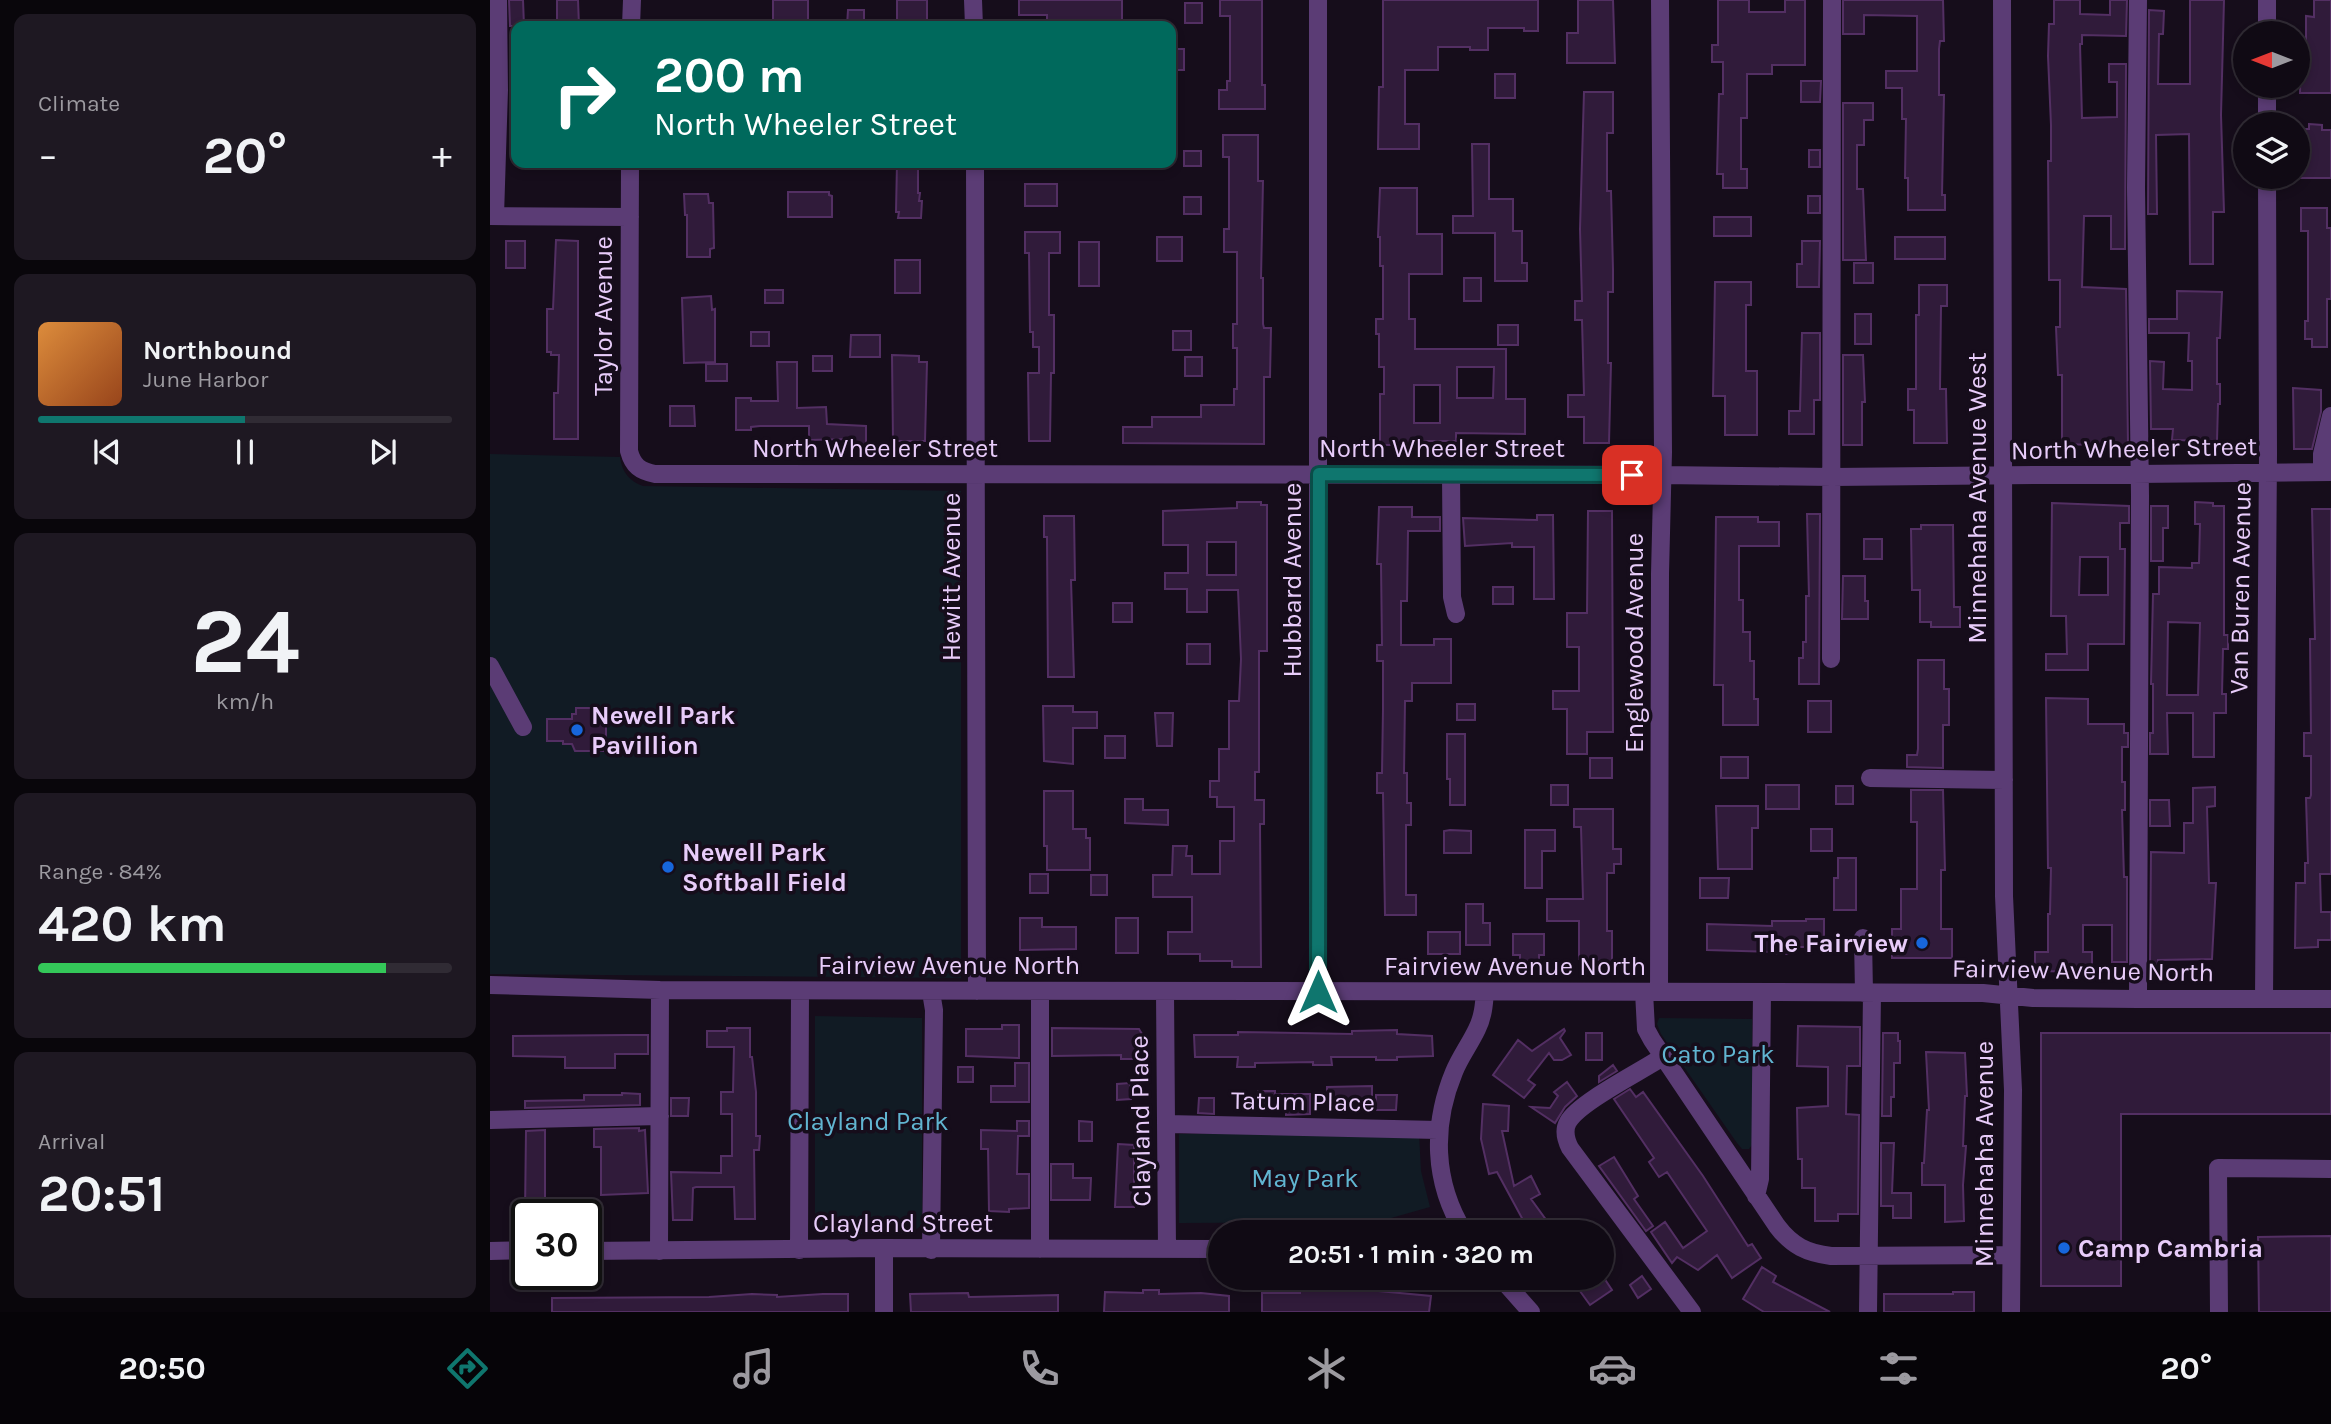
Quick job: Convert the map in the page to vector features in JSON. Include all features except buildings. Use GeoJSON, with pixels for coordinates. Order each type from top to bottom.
{"type":"FeatureCollection","features":[{"type":"Feature","properties":{"kind":"street"},"geometry":{"type":"LineString","coordinates":[[499,0],[492,216],[630,217]]}},
{"type":"Feature","properties":{"kind":"street"},"geometry":{"type":"LineString","coordinates":[[631,21],[632,0]]}},
{"type":"Feature","properties":{"kind":"street"},"geometry":{"type":"LineString","coordinates":[[973,0],[974,21]]}},
{"type":"Feature","properties":{"kind":"street","name":"Hubbard Avenue"},"geometry":{"type":"LineString","coordinates":[[1318,0],[1318,992]]}},
{"type":"Feature","properties":{"kind":"street","name":"Englewood Avenue"},"geometry":{"type":"LineString","coordinates":[[1660,0],[1663,438],[1652,992],[1646,1029],[1756,1196],[1786,1238],[1800,1248],[1832,1256],[2011,1255]]}},
{"type":"Feature","properties":{"kind":"street"},"geometry":{"type":"LineString","coordinates":[[1832,0],[1832,659]]}},
{"type":"Feature","properties":{"kind":"street","name":"Minnehaha Avenue West"},"geometry":{"type":"LineString","coordinates":[[2002,0],[2004,896],[2008,996]]}},
{"type":"Feature","properties":{"kind":"street"},"geometry":{"type":"LineString","coordinates":[[2138,0],[2138,999]]}},
{"type":"Feature","properties":{"kind":"street"},"geometry":{"type":"LineString","coordinates":[[2267,0],[2267,21]]}},
{"type":"Feature","properties":{"kind":"street","name":"Taylor Avenue"},"geometry":{"type":"LineString","coordinates":[[630,168],[629,451],[637,468]]}},
{"type":"Feature","properties":{"kind":"street","name":"Hewitt Avenue"},"geometry":{"type":"LineString","coordinates":[[975,168],[977,991]]}},
{"type":"Feature","properties":{"kind":"street","name":"Van Buren Avenue"},"geometry":{"type":"LineString","coordinates":[[2264,999],[2267,189]]}},
{"type":"Feature","properties":{"kind":"street"},"geometry":{"type":"LineString","coordinates":[[2326,472],[2322,454],[2331,416]]}},
{"type":"Feature","properties":{"kind":"street","name":"North Wheeler Street"},"geometry":{"type":"LineString","coordinates":[[637,468],[655,474],[1832,477],[2326,472]]}},
{"type":"Feature","properties":{"kind":"street"},"geometry":{"type":"LineString","coordinates":[[1451,475],[1452,597],[1455,614]]}},
{"type":"Feature","properties":{"kind":"street"},"geometry":{"type":"LineString","coordinates":[[490,666],[523,727]]}},
{"type":"Feature","properties":{"kind":"street"},"geometry":{"type":"LineString","coordinates":[[1870,778],[2004,780]]}},
{"type":"Feature","properties":{"kind":"street"},"geometry":{"type":"LineString","coordinates":[[1863,938],[1868,993],[1868,1312]]}},
{"type":"Feature","properties":{"kind":"street","name":"Fairview Avenue North"},"geometry":{"type":"LineString","coordinates":[[490,985],[660,990],[1983,993],[2138,999],[2331,999]]}},
{"type":"Feature","properties":{"kind":"street"},"geometry":{"type":"LineString","coordinates":[[659,1251],[660,990]]}},
{"type":"Feature","properties":{"kind":"street"},"geometry":{"type":"LineString","coordinates":[[799,1250],[800,991]]}},
{"type":"Feature","properties":{"kind":"street"},"geometry":{"type":"LineString","coordinates":[[1040,991],[1040,1249]]}},
{"type":"Feature","properties":{"kind":"street"},"geometry":{"type":"LineString","coordinates":[[930,1250],[934,1010],[931,992]]}},
{"type":"Feature","properties":{"kind":"street","name":"Clayland Place"},"geometry":{"type":"LineString","coordinates":[[1165,992],[1167,1249]]}},
{"type":"Feature","properties":{"kind":"street"},"geometry":{"type":"LineString","coordinates":[[1458,1220],[1443,1183],[1438,1130],[1444,1100],[1455,1070],[1482,1016],[1485,992]]}},
{"type":"Feature","properties":{"kind":"street"},"geometry":{"type":"LineString","coordinates":[[1756,1196],[1760,1179],[1762,992]]}},
{"type":"Feature","properties":{"kind":"street","name":"Minnehaha Avenue"},"geometry":{"type":"LineString","coordinates":[[2008,996],[2013,1090],[2011,1312]]}},
{"type":"Feature","properties":{"kind":"street"},"geometry":{"type":"LineString","coordinates":[[1664,1056],[1578,1110],[1567,1124],[1565,1138],[1692,1312]]}},
{"type":"Feature","properties":{"kind":"street"},"geometry":{"type":"LineString","coordinates":[[490,1120],[660,1116]]}},
{"type":"Feature","properties":{"kind":"street","name":"Tatum Place"},"geometry":{"type":"LineString","coordinates":[[1167,1124],[1438,1130]]}},
{"type":"Feature","properties":{"kind":"street"},"geometry":{"type":"LineString","coordinates":[[2219,1312],[2218,1168],[2331,1169]]}},
{"type":"Feature","properties":{"kind":"street"},"geometry":{"type":"LineString","coordinates":[[884,1248],[884,1312]]}},
{"type":"Feature","properties":{"kind":"street","name":"Clayland Street"},"geometry":{"type":"LineString","coordinates":[[602,1251],[1208,1249]]}},
{"type":"Feature","properties":{"kind":"street"},"geometry":{"type":"LineString","coordinates":[[490,1251],[511,1250]]}},
{"type":"Feature","properties":{"kind":"street"},"geometry":{"type":"LineString","coordinates":[[1512,1290],[1531,1312]]}},
{"type":"Feature","properties":{"kind":"green space"},"geometry":{"type":"Polygon","coordinates":[[[490,454],[620,457],[627,475],[643,486],[961,491],[961,978],[490,974],[490,454]]]}},
{"type":"Feature","properties":{"kind":"green space","name":"Clayland Park"},"geometry":{"type":"Polygon","coordinates":[[[815,1016],[922,1018],[922,1225],[910,1234],[818,1232],[815,1225],[815,1016]]]}},
{"type":"Feature","properties":{"kind":"green space","name":"Cato Park"},"geometry":{"type":"Polygon","coordinates":[[[1659,1018],[1752,1019],[1752,1145],[1749,1149],[1742,1149],[1737,1143],[1661,1034],[1657,1024],[1659,1018]]]}},
{"type":"Feature","properties":{"kind":"green space","name":"May Park"},"geometry":{"type":"Polygon","coordinates":[[[1419,1133],[1421,1171],[1430,1207],[1384,1220],[1208,1220],[1208,1223],[1179,1223],[1179,1134],[1419,1133]]]}},
{"type":"Feature","properties":{"kind":"place","name":"Newell Park Pavillion"},"geometry":{"type":"Point","coordinates":[577,730]}},
{"type":"Feature","properties":{"kind":"place","name":"Newell Park Softball Field"},"geometry":{"type":"Point","coordinates":[668,867]}},
{"type":"Feature","properties":{"kind":"place","name":"The Fairview"},"geometry":{"type":"Point","coordinates":[1922,943]}},
{"type":"Feature","properties":{"kind":"place","name":"Camp Cambria"},"geometry":{"type":"Point","coordinates":[2064,1248]}},
{"type":"Feature","properties":{"kind":"route"},"geometry":{"type":"LineString","coordinates":[[1318,992],[1319,474],[1632,475]]}}]}
